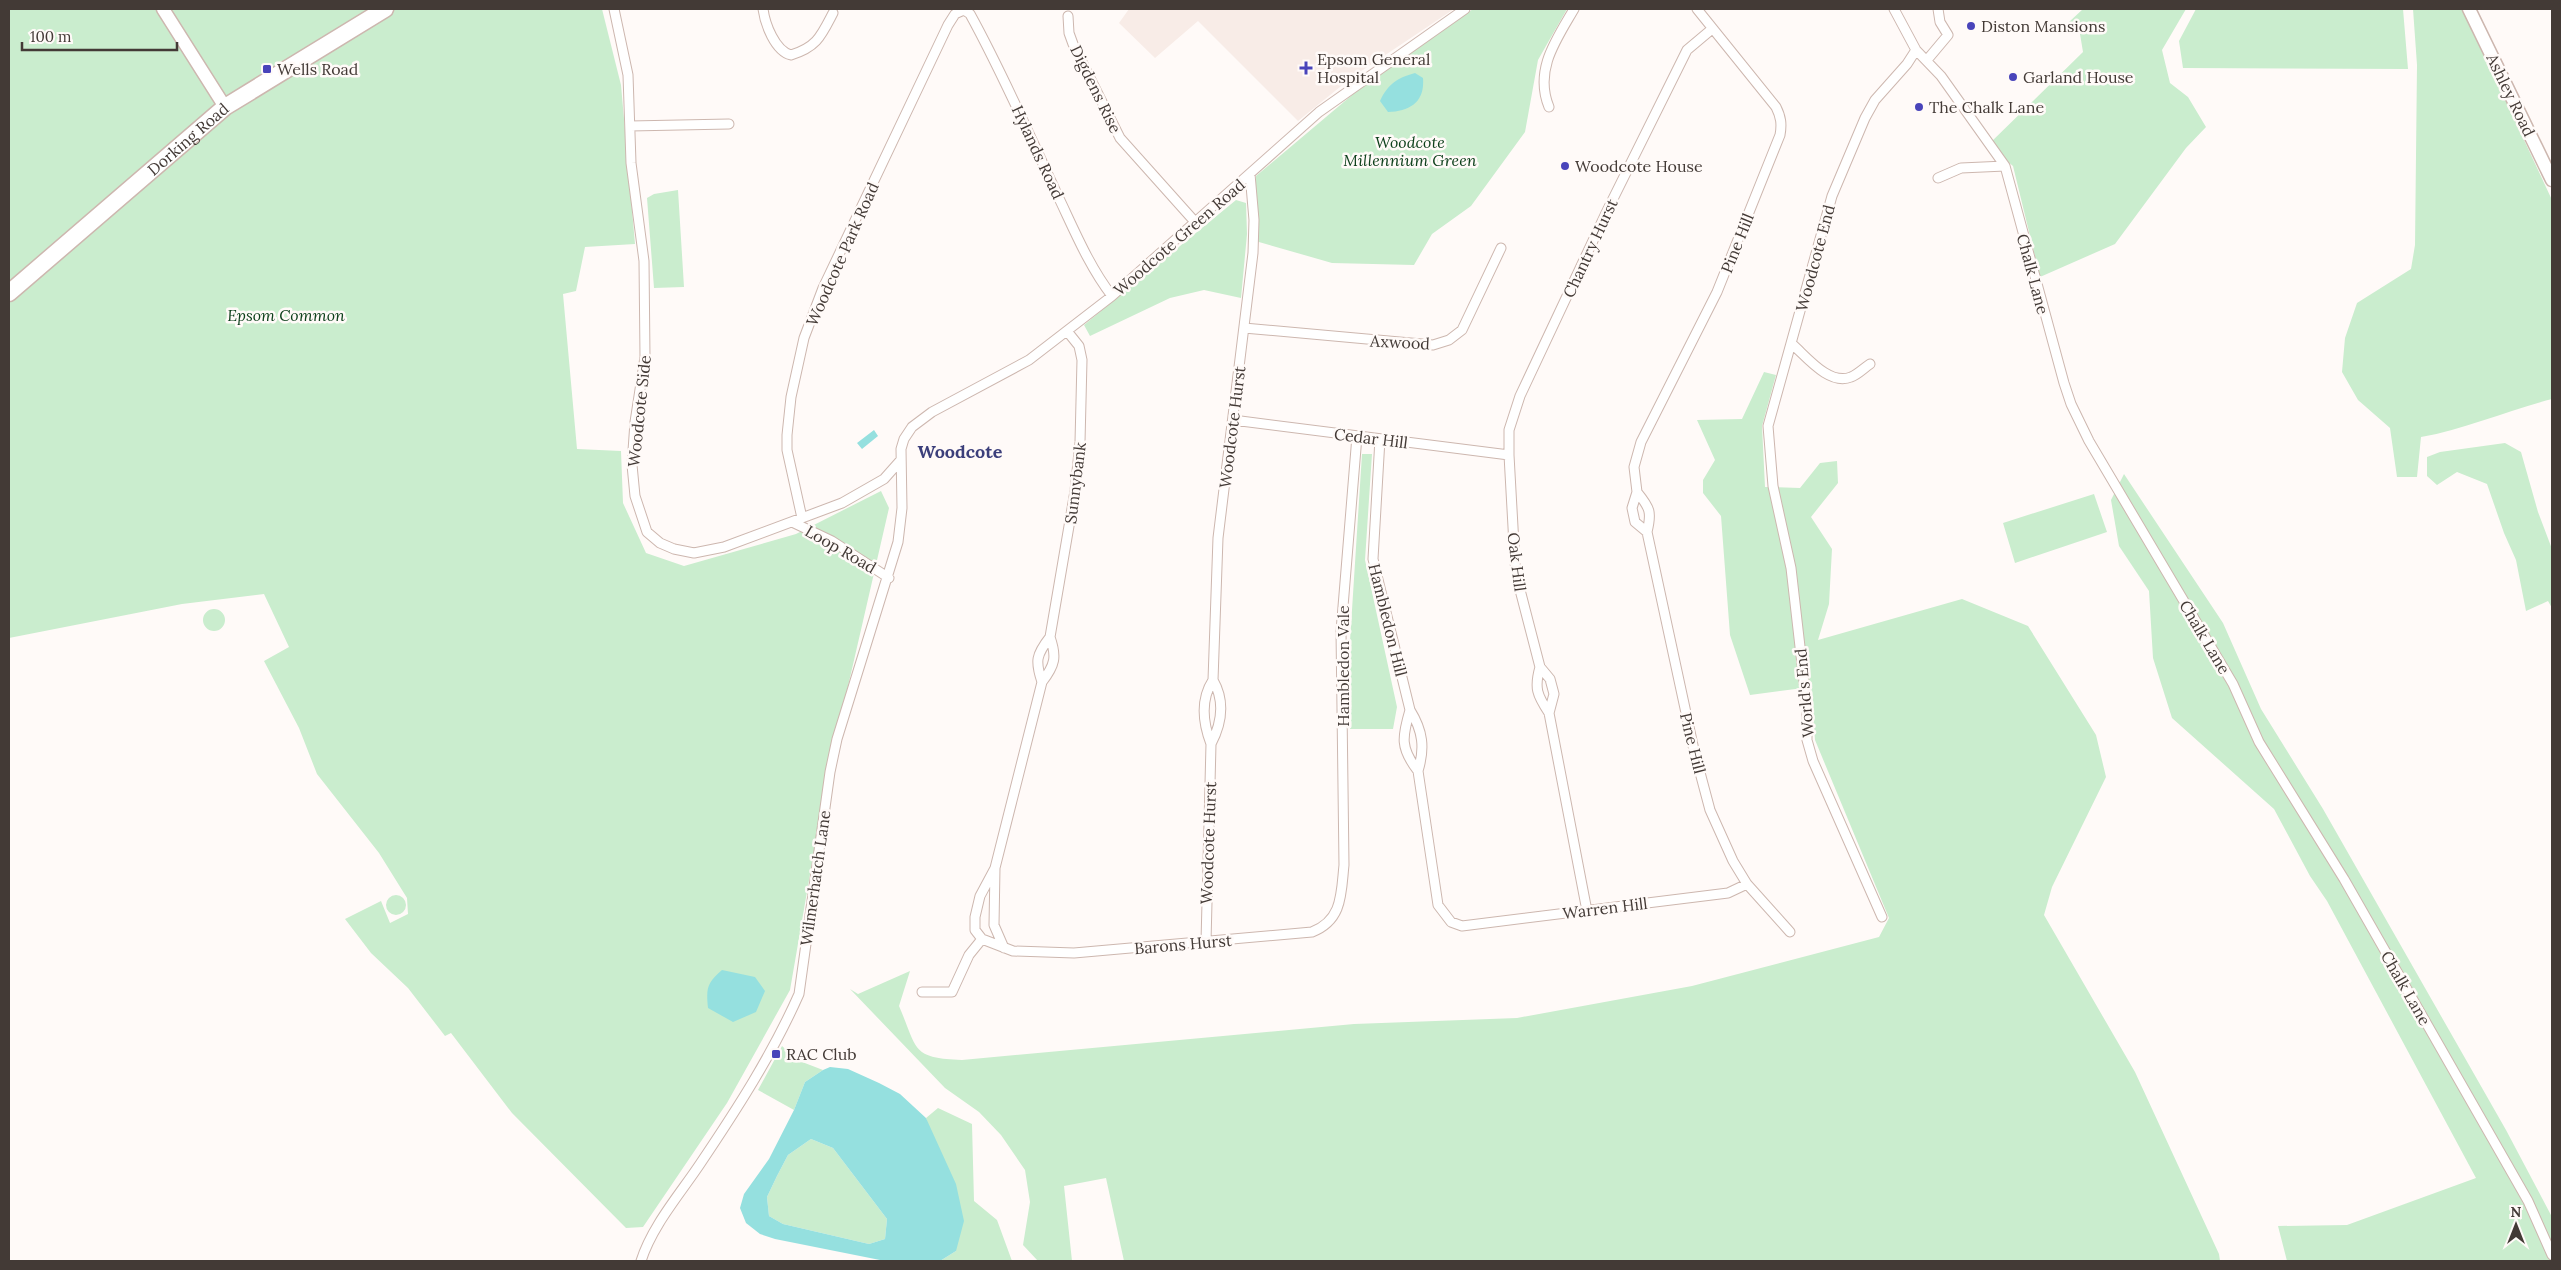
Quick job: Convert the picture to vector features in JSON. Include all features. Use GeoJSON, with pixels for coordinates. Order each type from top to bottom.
{"type":"FeatureCollection","features":[{"type":"Feature","properties":{"kind":"highway","name":"Dorking Road"},"geometry":{"type":"LineString","coordinates":[[9,294],[224,107],[385,9]]}},
{"type":"Feature","properties":{"kind":"main road"},"geometry":{"type":"LineString","coordinates":[[164,9],[224,107]]}},
{"type":"Feature","properties":{"kind":"main road","name":"Ashley Road"},"geometry":{"type":"LineString","coordinates":[[2469,9],[2552,180]]}},
{"type":"Feature","properties":{"kind":"street","name":"Woodcote Side"},"geometry":{"type":"LineString","coordinates":[[614,9],[628,75],[631,162],[643,250],[645,290],[644,372],[635,422],[632,466],[635,496],[647,532],[660,543],[674,550],[694,553],[724,547],[842,503],[884,479],[900,461]]}},
{"type":"Feature","properties":{"kind":"street"},"geometry":{"type":"LineString","coordinates":[[764,9],[768,27],[780,49],[791,55],[809,49],[833,13]]}},
{"type":"Feature","properties":{"kind":"street","name":"Hylands Road"},"geometry":{"type":"LineString","coordinates":[[964,9],[970,14],[990,51],[1063,207],[1101,281],[1112,296]]}},
{"type":"Feature","properties":{"kind":"street","name":"Woodcote Park Road"},"geometry":{"type":"LineString","coordinates":[[802,518],[789,458],[787,435],[795,379],[809,322],[948,25],[955,14],[964,9]]}},
{"type":"Feature","properties":{"kind":"street","name":"Woodcote Green Road"},"geometry":{"type":"LineString","coordinates":[[900,461],[904,439],[912,427],[924,417],[1029,360],[1112,296],[1342,94],[1465,9]]}},
{"type":"Feature","properties":{"kind":"street"},"geometry":{"type":"LineString","coordinates":[[1549,107],[1543,89],[1543,72],[1554,44],[1574,9]]}},
{"type":"Feature","properties":{"kind":"street","name":"Pine Hill"},"geometry":{"type":"LineString","coordinates":[[1647,532],[1636,522],[1632,508],[1637,492],[1634,467],[1640,442],[1717,292],[1777,143],[1782,126],[1781,115],[1776,107],[1697,9]]}},
{"type":"Feature","properties":{"kind":"street","name":"Chalk Lane"},"geometry":{"type":"LineString","coordinates":[[1894,9],[1916,50],[1941,76],[2005,166],[2064,383],[2071,404],[2089,442],[2233,684],[2259,742],[2344,879],[2518,1184],[2552,1256]]}},
{"type":"Feature","properties":{"kind":"street"},"geometry":{"type":"LineString","coordinates":[[1927,60],[1948,35],[1940,22],[1938,9]]}},
{"type":"Feature","properties":{"kind":"street","name":"Digdens Rise"},"geometry":{"type":"LineString","coordinates":[[1068,16],[1069,34],[1073,44],[1120,138],[1196,223]]}},
{"type":"Feature","properties":{"kind":"street","name":"Chantry Hurst"},"geometry":{"type":"LineString","coordinates":[[1508,455],[1509,430],[1520,396],[1606,213],[1687,50],[1712,29]]}},
{"type":"Feature","properties":{"kind":"street","name":"Woodcote End"},"geometry":{"type":"LineString","coordinates":[[1773,486],[1768,426],[1832,196],[1865,118],[1876,100],[1908,64],[1916,50]]}},
{"type":"Feature","properties":{"kind":"street"},"geometry":{"type":"LineString","coordinates":[[630,126],[729,124]]}},
{"type":"Feature","properties":{"kind":"street"},"geometry":{"type":"LineString","coordinates":[[1938,178],[1961,168],[2005,166]]}},
{"type":"Feature","properties":{"kind":"street","name":"Woodcote Hurst"},"geometry":{"type":"LineString","coordinates":[[1211,744],[1220,727],[1221,698],[1213,680],[1218,538],[1253,253],[1254,220],[1250,174]]}},
{"type":"Feature","properties":{"kind":"street","name":"Axwood"},"geometry":{"type":"LineString","coordinates":[[1244,328],[1433,345],[1449,340],[1462,330],[1501,248]]}},
{"type":"Feature","properties":{"kind":"street","name":"Sunnybank"},"geometry":{"type":"LineString","coordinates":[[1004,948],[994,925],[995,868],[1042,682],[1051,670],[1055,653],[1050,637],[1068,534],[1080,442],[1082,360],[1079,346],[1067,331]]}},
{"type":"Feature","properties":{"kind":"street"},"geometry":{"type":"LineString","coordinates":[[1792,344],[1826,374],[1835,378],[1851,378],[1870,364]]}},
{"type":"Feature","properties":{"kind":"street","name":"Cedar Hill"},"geometry":{"type":"LineString","coordinates":[[1233,420],[1508,455]]}},
{"type":"Feature","properties":{"kind":"street","name":"Hambledon Vale"},"geometry":{"type":"LineString","coordinates":[[1341,896],[1345,839],[1341,631],[1356,436]]}},
{"type":"Feature","properties":{"kind":"street","name":"Hambledon Hill"},"geometry":{"type":"LineString","coordinates":[[1380,439],[1373,559],[1410,710],[1420,726],[1424,753],[1418,771],[1438,905],[1451,922],[1462,926]]}},
{"type":"Feature","properties":{"kind":"street","name":"Oak Hill"},"geometry":{"type":"LineString","coordinates":[[1508,455],[1515,563],[1540,667],[1550,679],[1554,694],[1549,713]]}},
{"type":"Feature","properties":{"kind":"street","name":"Wilmerhatch Lane"},"geometry":{"type":"LineString","coordinates":[[641,1261],[658,1227],[751,1087],[788,1020],[799,994],[830,772],[856,672],[889,578],[898,542],[902,514],[900,461]]}},
{"type":"Feature","properties":{"kind":"street","name":"World's End"},"geometry":{"type":"LineString","coordinates":[[1773,486],[1791,568],[1807,708],[1807,740],[1813,761],[1882,917]]}},
{"type":"Feature","properties":{"kind":"street","name":"Pine Hill"},"geometry":{"type":"LineString","coordinates":[[1637,492],[1648,506],[1650,518],[1647,532],[1694,750],[1710,810],[1733,861],[1747,884],[1790,932]]}},
{"type":"Feature","properties":{"kind":"street","name":"Loop Road"},"geometry":{"type":"LineString","coordinates":[[792,522],[832,541],[889,578]]}},
{"type":"Feature","properties":{"kind":"street","name":"Sunnybank"},"geometry":{"type":"LineString","coordinates":[[1042,682],[1036,665],[1039,651],[1050,637]]}},
{"type":"Feature","properties":{"kind":"street","name":"Oak Hill"},"geometry":{"type":"LineString","coordinates":[[1540,667],[1535,682],[1539,697],[1549,713],[1587,911]]}},
{"type":"Feature","properties":{"kind":"street","name":"Woodcote Hurst"},"geometry":{"type":"LineString","coordinates":[[1206,942],[1211,744],[1204,727],[1205,698],[1207,689],[1213,680]]}},
{"type":"Feature","properties":{"kind":"street","name":"Hambledon Hill"},"geometry":{"type":"LineString","coordinates":[[1410,710],[1403,734],[1406,756],[1418,771]]}},
{"type":"Feature","properties":{"kind":"street","name":"Sunnybank"},"geometry":{"type":"LineString","coordinates":[[982,939],[976,930],[975,917],[980,896],[995,868]]}},
{"type":"Feature","properties":{"kind":"street","name":"Warren Hill"},"geometry":{"type":"LineString","coordinates":[[1462,926],[1728,892],[1747,884]]}},
{"type":"Feature","properties":{"kind":"street","name":"Barons Hurst"},"geometry":{"type":"LineString","coordinates":[[1004,948],[1013,951],[1074,953],[1312,932],[1324,928],[1332,919],[1341,896]]}},
{"type":"Feature","properties":{"kind":"street"},"geometry":{"type":"LineString","coordinates":[[922,992],[952,992],[969,955],[982,939],[1004,948]]}},
{"type":"Feature","properties":{"kind":"shaded area","name":"Epsom General Hospital"},"geometry":{"type":"Polygon","coordinates":[[[1129,9],[1454,9],[1351,78],[1298,121],[1198,21],[1155,58],[1119,23],[1129,9]]]}},
{"type":"Feature","properties":{"kind":"green space","name":"Epsom Common"},"geometry":{"type":"Polygon","coordinates":[[[9,9],[602,9],[621,85],[635,244],[585,247],[576,291],[563,294],[577,449],[621,451],[623,503],[646,553],[684,566],[796,534],[881,491],[889,508],[826,782],[790,990],[727,1103],[643,1227],[626,1228],[512,1113],[451,1033],[445,1036],[408,988],[371,953],[345,919],[381,901],[390,923],[408,914],[407,898],[379,853],[317,774],[299,728],[264,661],[289,647],[264,594],[182,604],[9,638],[9,9]]]}},
{"type":"Feature","properties":{"kind":"green space","name":"Woodcote Millennium Green"},"geometry":{"type":"Polygon","coordinates":[[[1473,9],[1567,9],[1538,60],[1525,132],[1471,206],[1432,234],[1414,265],[1332,263],[1252,240],[1256,176],[1358,90],[1473,9]]]}},
{"type":"Feature","properties":{"kind":"green space"},"geometry":{"type":"Polygon","coordinates":[[[2083,9],[2186,9],[2162,50],[2170,83],[2188,97],[2206,127],[2186,148],[2115,244],[2040,277],[2013,166],[1988,145],[2083,52],[2080,34],[2069,22],[2083,9]]]}},
{"type":"Feature","properties":{"kind":"green space"},"geometry":{"type":"Polygon","coordinates":[[[2196,9],[2403,9],[2408,69],[2183,68],[2179,41],[2196,9]]]}},
{"type":"Feature","properties":{"kind":"green space"},"geometry":{"type":"Polygon","coordinates":[[[2413,9],[2463,9],[2552,200],[2552,399],[2438,434],[2421,437],[2417,477],[2397,477],[2390,428],[2358,400],[2342,372],[2345,338],[2357,303],[2411,269],[2415,245],[2417,65],[2413,9]]]}},
{"type":"Feature","properties":{"kind":"green space"},"geometry":{"type":"Polygon","coordinates":[[[678,190],[684,287],[654,288],[647,198],[654,194],[678,190]]]}},
{"type":"Feature","properties":{"kind":"green space"},"geometry":{"type":"Polygon","coordinates":[[[1236,200],[1246,203],[1247,234],[1241,298],[1204,290],[1170,298],[1090,336],[1084,325],[1236,200]]]}},
{"type":"Feature","properties":{"kind":"green space"},"geometry":{"type":"Polygon","coordinates":[[[1764,372],[1776,375],[1762,426],[1765,487],[1800,488],[1820,463],[1837,461],[1838,483],[1811,517],[1832,549],[1829,604],[1818,640],[1962,599],[2028,626],[2096,735],[2106,777],[2052,887],[2044,915],[2135,1072],[2219,1254],[2220,1261],[1124,1261],[1106,1178],[1064,1186],[1072,1261],[1038,1261],[1023,1245],[1030,1202],[1025,1170],[1001,1135],[979,1112],[945,1088],[850,989],[858,994],[910,971],[899,1006],[918,1049],[933,1057],[962,1060],[1354,1024],[1517,1018],[1692,986],[1879,937],[1889,918],[1815,740],[1811,687],[1750,695],[1730,635],[1721,516],[1703,493],[1703,480],[1715,460],[1697,420],[1742,419],[1764,372]]]}},
{"type":"Feature","properties":{"kind":"green space"},"geometry":{"type":"Polygon","coordinates":[[[2505,443],[2521,452],[2538,512],[2552,549],[2552,608],[2548,601],[2526,611],[2516,560],[2504,533],[2487,484],[2457,472],[2437,485],[2427,476],[2427,457],[2440,452],[2505,443]]]}},
{"type":"Feature","properties":{"kind":"green space"},"geometry":{"type":"Polygon","coordinates":[[[1362,454],[1372,454],[1365,560],[1397,707],[1393,729],[1350,729],[1350,641],[1362,454]]]}},
{"type":"Feature","properties":{"kind":"green space"},"geometry":{"type":"Polygon","coordinates":[[[2124,474],[2223,623],[2261,709],[2323,809],[2506,1130],[2552,1217],[2552,1261],[2287,1261],[2278,1226],[2347,1225],[2476,1178],[2327,901],[2310,876],[2274,809],[2172,718],[2153,658],[2149,591],[2119,546],[2111,500],[2124,474]]]}},
{"type":"Feature","properties":{"kind":"green space"},"geometry":{"type":"Polygon","coordinates":[[[2094,494],[2107,532],[2015,563],[2003,523],[2094,494]]]}},
{"type":"Feature","properties":{"kind":"green space"},"geometry":{"type":"Polygon","coordinates":[[[214,609],[222,612],[225,620],[222,628],[214,631],[206,628],[203,620],[206,612],[214,609]]]}},
{"type":"Feature","properties":{"kind":"green space"},"geometry":{"type":"Polygon","coordinates":[[[396,895],[403,898],[406,905],[403,912],[396,915],[389,912],[386,905],[389,898],[396,895]]]}},
{"type":"Feature","properties":{"kind":"green space"},"geometry":{"type":"Polygon","coordinates":[[[782,1046],[797,1060],[823,1070],[805,1082],[794,1110],[758,1090],[782,1046]]]}},
{"type":"Feature","properties":{"kind":"green space"},"geometry":{"type":"Polygon","coordinates":[[[938,1108],[972,1124],[974,1201],[997,1220],[1012,1261],[940,1261],[956,1251],[926,1118],[938,1108]]]}},
{"type":"Feature","properties":{"kind":"green space"},"geometry":{"type":"Polygon","coordinates":[[[811,1139],[833,1148],[887,1219],[885,1239],[869,1244],[783,1224],[769,1216],[767,1197],[788,1155],[811,1139]]]}},
{"type":"Feature","properties":{"kind":"water"},"geometry":{"type":"Polygon","coordinates":[[[1415,73],[1423,78],[1419,99],[1403,110],[1388,112],[1380,101],[1386,90],[1403,77],[1415,73]]]}},
{"type":"Feature","properties":{"kind":"water"},"geometry":{"type":"Polygon","coordinates":[[[874,430],[878,436],[862,449],[857,443],[874,430]]]}},
{"type":"Feature","properties":{"kind":"water"},"geometry":{"type":"Polygon","coordinates":[[[722,970],[755,977],[765,991],[756,1012],[733,1022],[708,1008],[707,995],[710,982],[722,970]]]}},
{"type":"Feature","properties":{"kind":"water"},"geometry":{"type":"Polygon","coordinates":[[[830,1067],[848,1069],[879,1083],[900,1094],[926,1118],[956,1184],[964,1221],[956,1251],[940,1261],[885,1261],[775,1239],[760,1234],[746,1223],[740,1208],[744,1194],[769,1159],[794,1110],[805,1082],[830,1067]],[[811,1139],[788,1155],[767,1197],[769,1216],[783,1224],[869,1244],[885,1239],[887,1219],[833,1148],[811,1139]]]}},
{"type":"Feature","properties":{"kind":"place","name":"Diston Mansions"},"geometry":{"type":"Point","coordinates":[1971,26]}},
{"type":"Feature","properties":{"kind":"place","name":"Epsom General Hospital"},"geometry":{"type":"Point","coordinates":[1306,68]}},
{"type":"Feature","properties":{"kind":"place","name":"Wells Road"},"geometry":{"type":"Point","coordinates":[267,69]}},
{"type":"Feature","properties":{"kind":"place","name":"Garland House"},"geometry":{"type":"Point","coordinates":[2013,77]}},
{"type":"Feature","properties":{"kind":"place","name":"The Chalk Lane"},"geometry":{"type":"Point","coordinates":[1919,107]}},
{"type":"Feature","properties":{"kind":"place","name":"Woodcote House"},"geometry":{"type":"Point","coordinates":[1565,166]}},
{"type":"Feature","properties":{"kind":"place","name":"RAC Club"},"geometry":{"type":"Point","coordinates":[776,1054]}},
{"type":"Feature","properties":{"kind":"district","name":"Woodcote"},"geometry":{"type":"Point","coordinates":[960,452]}}]}
